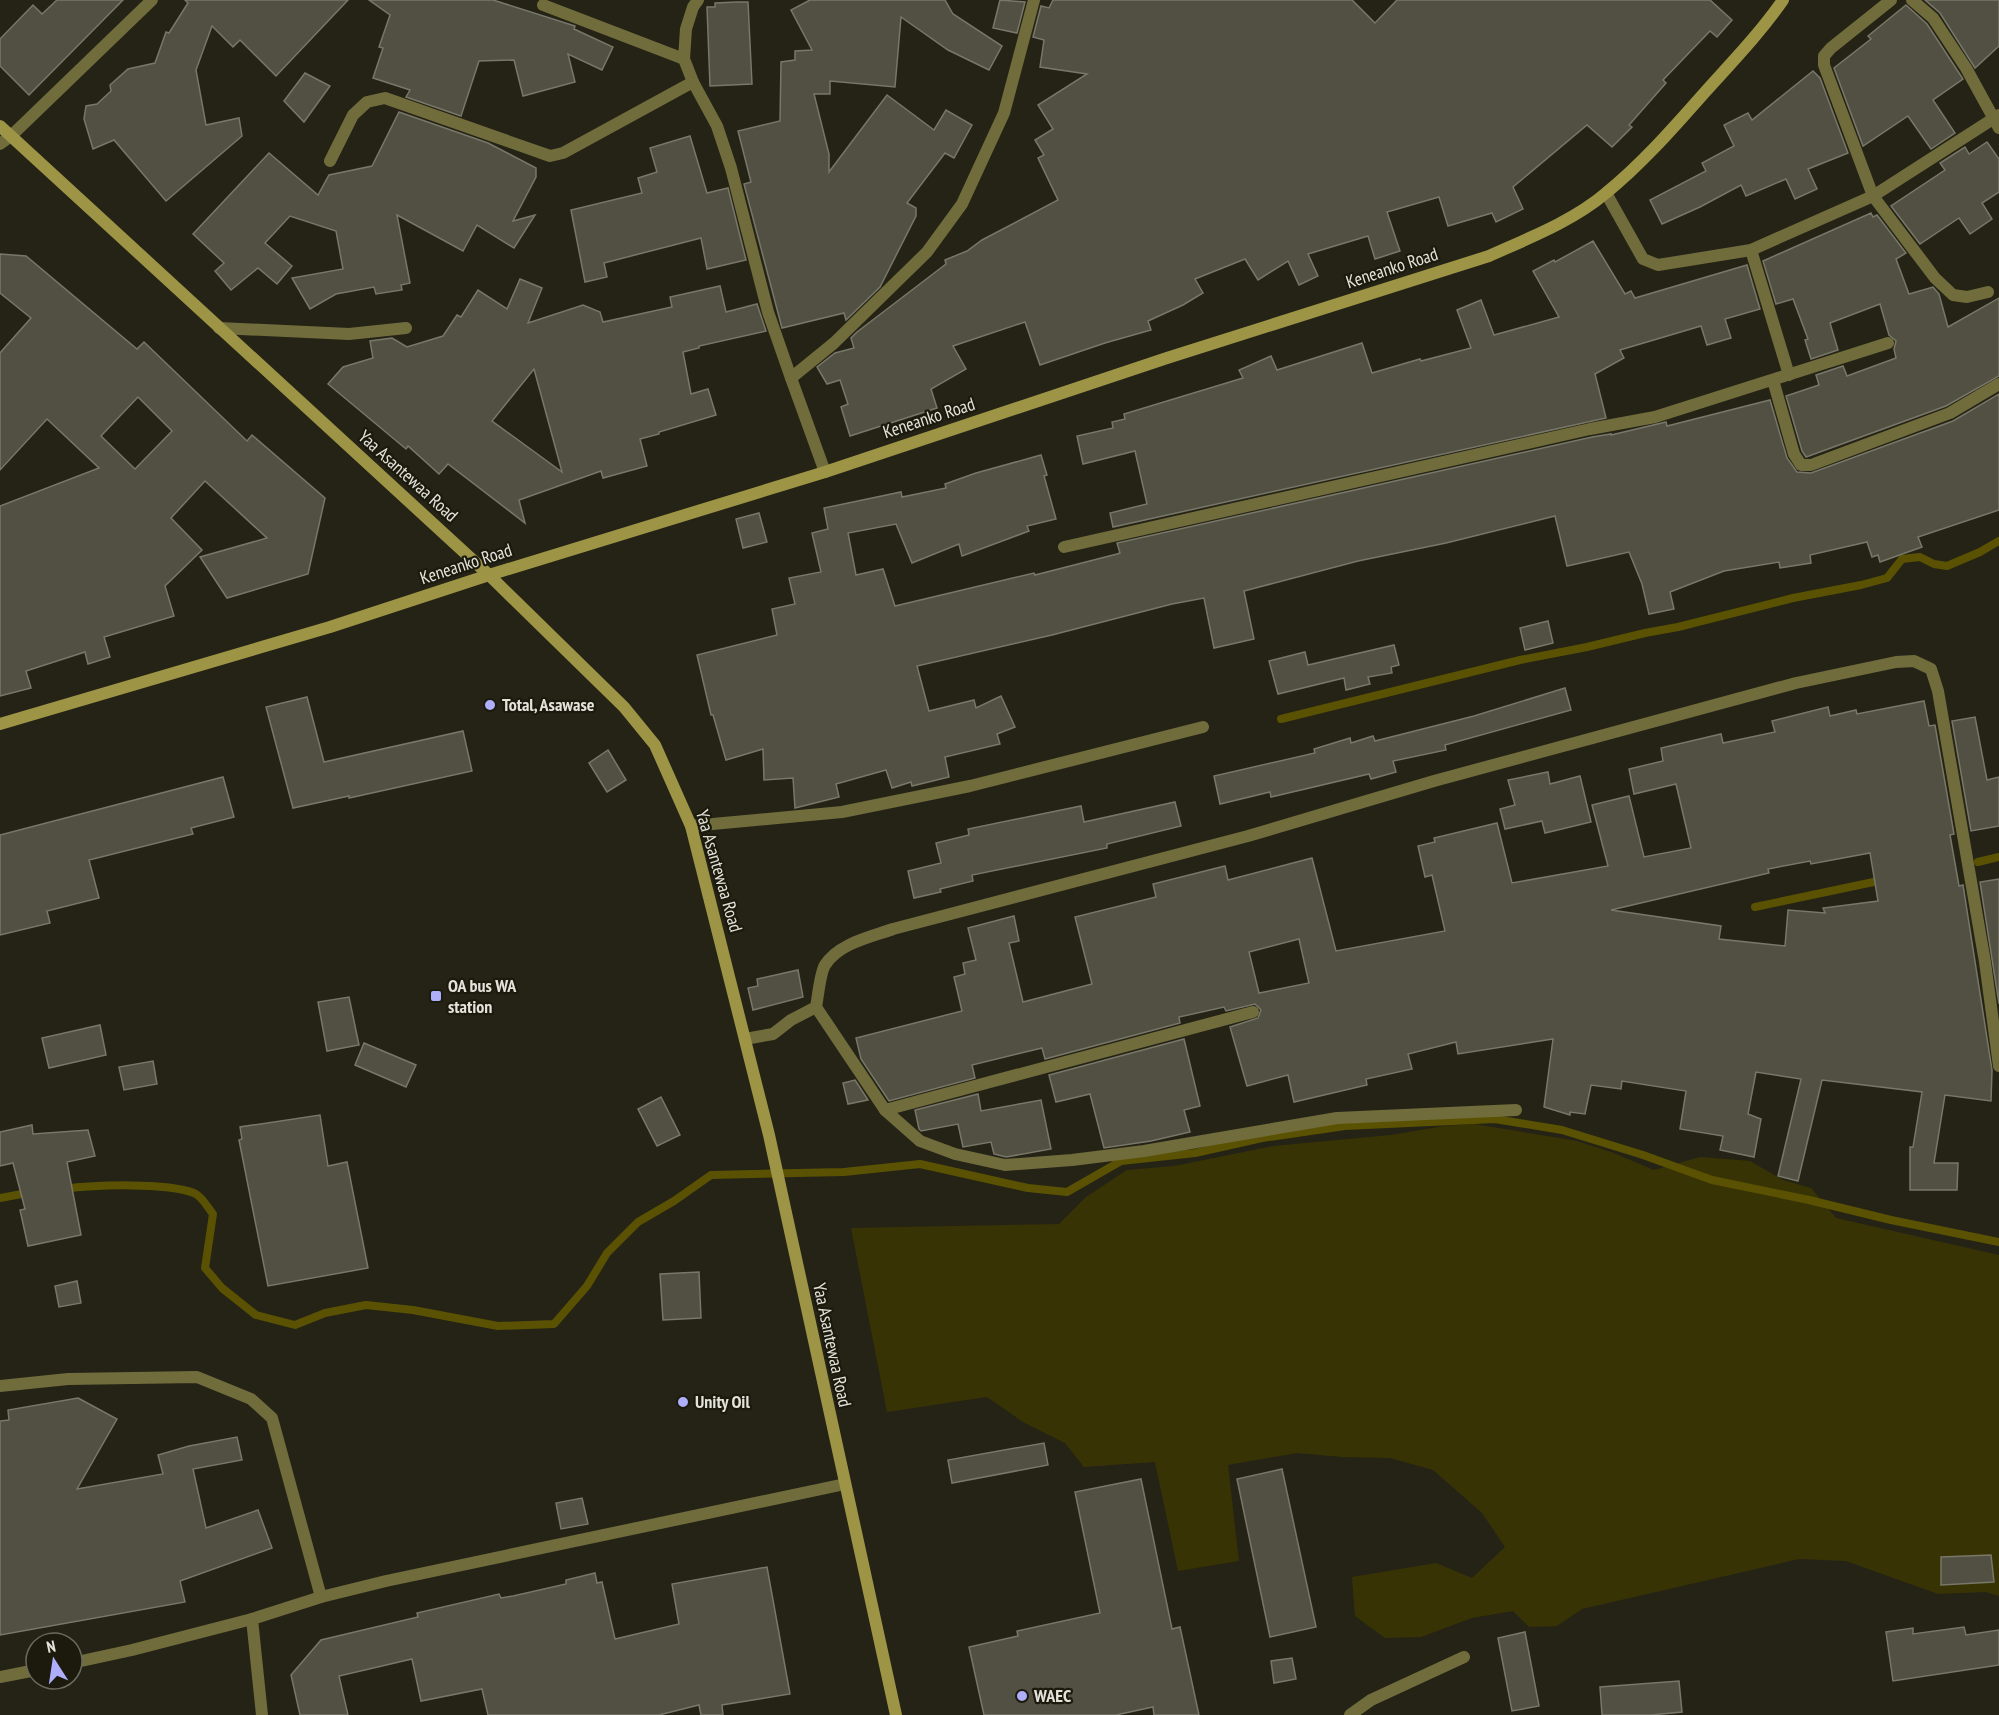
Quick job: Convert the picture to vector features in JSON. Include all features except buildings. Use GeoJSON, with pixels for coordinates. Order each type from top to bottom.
{"type":"FeatureCollection","features":[{"type":"Feature","properties":{"kind":"street"},"geometry":{"type":"LineString","coordinates":[[0,144],[152,0]]}},
{"type":"Feature","properties":{"kind":"street"},"geometry":{"type":"LineString","coordinates":[[698,0],[693,7],[686,29],[684,59],[693,82],[717,126],[731,168],[768,312],[825,471]]}},
{"type":"Feature","properties":{"kind":"street"},"geometry":{"type":"LineString","coordinates":[[791,378],[834,343],[927,252],[962,204],[1004,113],[1034,0]]}},
{"type":"Feature","properties":{"kind":"street","name":"Keneanko Road"},"geometry":{"type":"LineString","coordinates":[[0,724],[330,627],[489,575],[825,471],[1490,256],[1531,237],[1606,194],[1673,128],[1765,27],[1784,0]]}},
{"type":"Feature","properties":{"kind":"street"},"geometry":{"type":"LineString","coordinates":[[1890,0],[1831,48],[1824,56],[1824,65],[1873,196],[1935,278],[1953,295],[1967,297],[1988,292]]}},
{"type":"Feature","properties":{"kind":"street"},"geometry":{"type":"LineString","coordinates":[[1606,194],[1643,259],[1658,266],[1751,250],[1873,196],[1997,120],[1933,18],[1912,0]]}},
{"type":"Feature","properties":{"kind":"street"},"geometry":{"type":"LineString","coordinates":[[543,5],[684,59]]}},
{"type":"Feature","properties":{"kind":"street"},"geometry":{"type":"LineString","coordinates":[[330,161],[353,115],[368,102],[385,98],[550,156],[563,153],[693,82]]}},
{"type":"Feature","properties":{"kind":"street","name":"Yaa Asantewaa Road"},"geometry":{"type":"LineString","coordinates":[[0,126],[489,575],[624,707],[655,745],[691,826],[769,1135],[896,1715]]}},
{"type":"Feature","properties":{"kind":"street"},"geometry":{"type":"LineString","coordinates":[[1751,250],[1789,375]]}},
{"type":"Feature","properties":{"kind":"street"},"geometry":{"type":"LineString","coordinates":[[219,328],[349,334],[406,328]]}},
{"type":"Feature","properties":{"kind":"street"},"geometry":{"type":"LineString","coordinates":[[1064,547],[1578,432],[1655,417],[1888,343]]}},
{"type":"Feature","properties":{"kind":"street"},"geometry":{"type":"LineString","coordinates":[[1773,380],[1794,454],[1801,465],[1811,465],[1950,413],[1999,384]]}},
{"type":"Feature","properties":{"kind":"street"},"geometry":{"type":"LineString","coordinates":[[1516,1110],[1337,1118],[1144,1151],[1005,1165],[955,1155],[920,1141],[885,1110],[816,1007],[825,966],[840,951],[858,941],[893,929],[1248,836],[1434,781],[1796,683],[1896,662],[1914,661],[1931,669],[1938,691],[1985,962],[1999,1066]]}},
{"type":"Feature","properties":{"kind":"street"},"geometry":{"type":"LineString","coordinates":[[691,826],[842,812],[970,786],[1203,727]]}},
{"type":"Feature","properties":{"kind":"street"},"geometry":{"type":"LineString","coordinates":[[745,1039],[773,1034],[791,1020],[816,1007]]}},
{"type":"Feature","properties":{"kind":"street"},"geometry":{"type":"LineString","coordinates":[[885,1110],[1253,1012]]}},
{"type":"Feature","properties":{"kind":"street"},"geometry":{"type":"LineString","coordinates":[[0,1386],[68,1379],[197,1377],[251,1399],[272,1418],[321,1597]]}},
{"type":"Feature","properties":{"kind":"street"},"geometry":{"type":"LineString","coordinates":[[84,1660],[252,1619],[321,1597],[845,1484]]}},
{"type":"Feature","properties":{"kind":"street"},"geometry":{"type":"LineString","coordinates":[[252,1619],[262,1715]]}},
{"type":"Feature","properties":{"kind":"street"},"geometry":{"type":"LineString","coordinates":[[1350,1715],[1371,1700],[1464,1657]]}},
{"type":"Feature","properties":{"kind":"street"},"geometry":{"type":"LineString","coordinates":[[0,1677],[24,1672]]}},
{"type":"Feature","properties":{"kind":"shaded area"},"geometry":{"type":"Polygon","coordinates":[[[1474,1124],[1577,1141],[1654,1170],[1700,1157],[1750,1161],[1783,1180],[1811,1188],[1836,1218],[1999,1255],[1999,1596],[1985,1592],[1938,1594],[1846,1561],[1799,1559],[1582,1609],[1557,1626],[1529,1627],[1513,1611],[1472,1618],[1421,1637],[1385,1638],[1355,1616],[1352,1577],[1436,1563],[1472,1578],[1505,1547],[1482,1513],[1433,1470],[1390,1458],[1297,1453],[1228,1465],[1239,1561],[1178,1571],[1155,1462],[1084,1467],[1065,1443],[1023,1422],[987,1397],[887,1412],[851,1228],[1059,1224],[1086,1197],[1127,1170],[1174,1166],[1273,1146],[1391,1135],[1444,1126],[1474,1124]]]}},
{"type":"Feature","properties":{"kind":"waterway"},"geometry":{"type":"LineString","coordinates":[[1281,719],[1520,660],[1678,627],[1793,598],[1861,585],[1887,578],[1902,559],[1920,557],[1934,564],[1947,566],[1999,541]]}},
{"type":"Feature","properties":{"kind":"waterway"},"geometry":{"type":"LineString","coordinates":[[1978,862],[1999,857]]}},
{"type":"Feature","properties":{"kind":"waterway"},"geometry":{"type":"LineString","coordinates":[[1755,907],[1883,880]]}},
{"type":"Feature","properties":{"kind":"waterway"},"geometry":{"type":"LineString","coordinates":[[63,1189],[92,1186],[149,1186],[194,1193],[202,1199],[213,1214],[205,1268],[222,1288],[256,1315],[295,1325],[325,1313],[366,1305],[413,1310],[498,1326],[554,1324],[587,1286],[607,1253],[638,1222],[674,1201],[711,1175],[844,1172],[920,1164],[1028,1188],[1067,1192],[1121,1161],[1195,1153],[1262,1138],[1345,1126],[1495,1119],[1562,1130],[1643,1155],[1712,1180],[1999,1242]]}},
{"type":"Feature","properties":{"kind":"waterway"},"geometry":{"type":"LineString","coordinates":[[0,1198],[32,1192]]}},
{"type":"Feature","properties":{"kind":"place","name":"Total, Asawase"},"geometry":{"type":"Point","coordinates":[490,705]}},
{"type":"Feature","properties":{"kind":"place","name":"OA bus WA station"},"geometry":{"type":"Point","coordinates":[436,996]}},
{"type":"Feature","properties":{"kind":"place","name":"Unity Oil"},"geometry":{"type":"Point","coordinates":[683,1402]}},
{"type":"Feature","properties":{"kind":"place","name":"WAEC"},"geometry":{"type":"Point","coordinates":[1022,1696]}}]}
